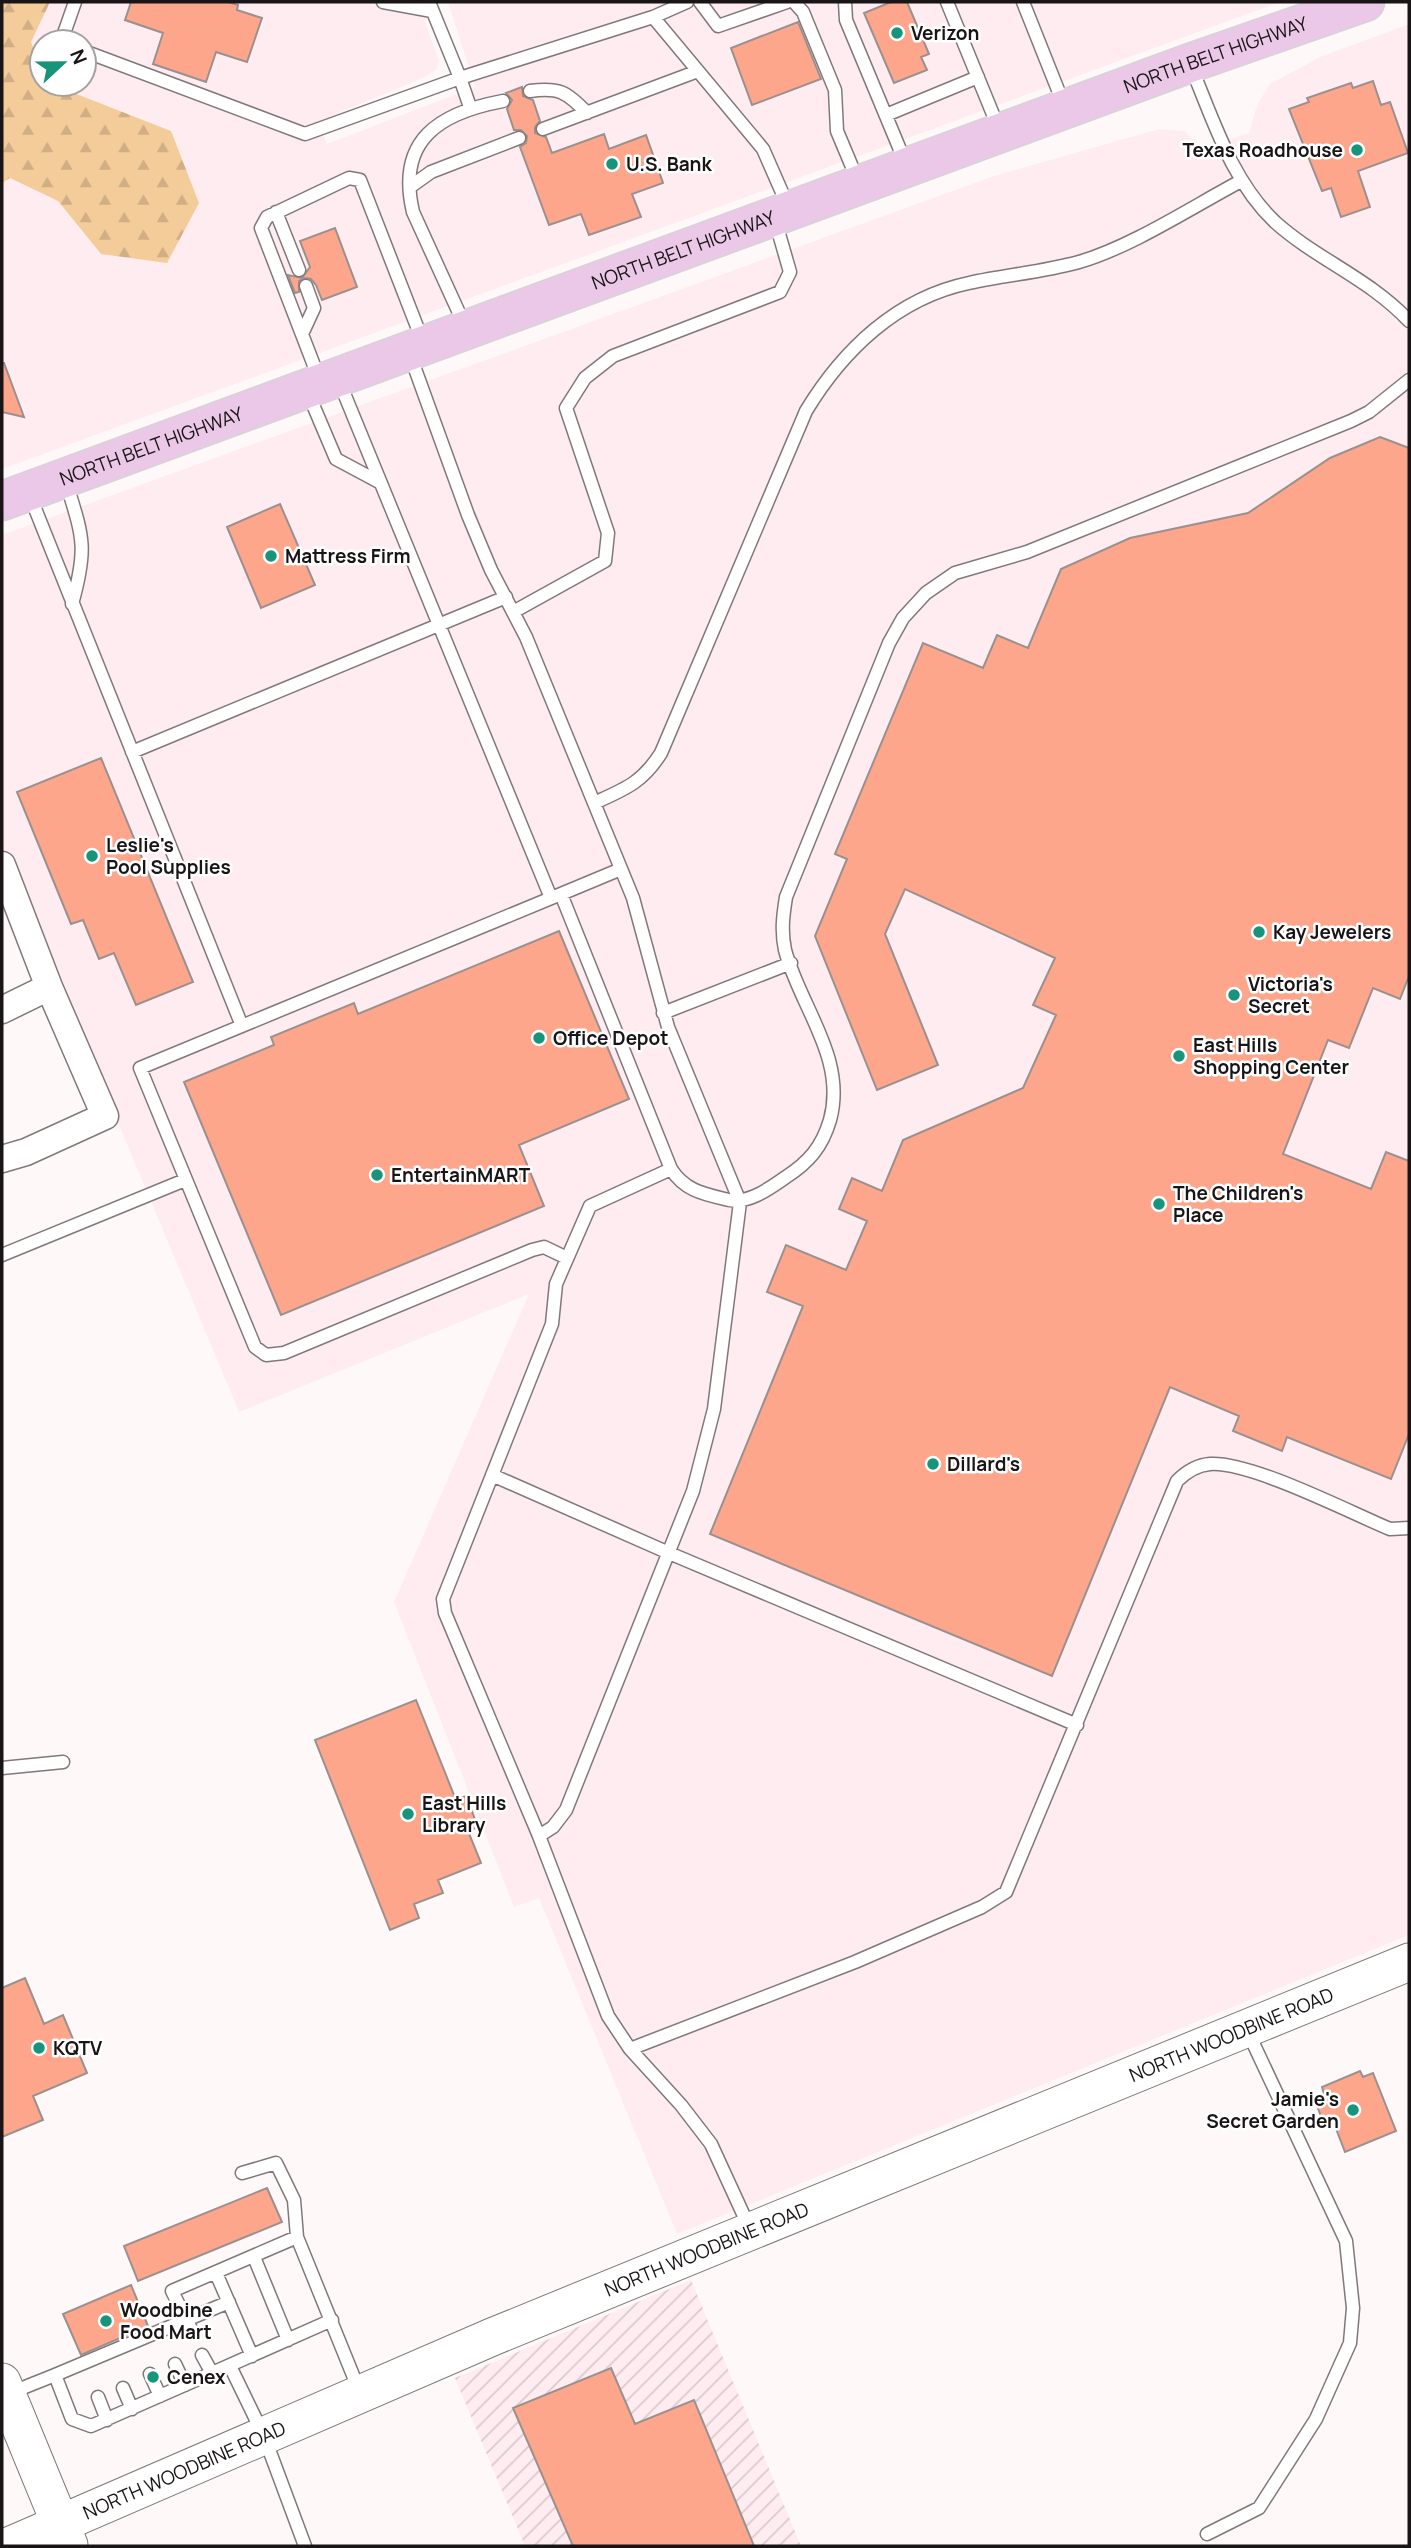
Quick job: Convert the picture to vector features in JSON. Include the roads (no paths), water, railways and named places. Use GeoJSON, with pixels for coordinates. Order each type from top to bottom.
{"type":"FeatureCollection","features":[{"type":"Feature","properties":{"kind":"main road","name":"NORTH BELT HIGHWAY"},"geometry":{"type":"LineString","coordinates":[[15,496],[1190,63],[1317,10],[1365,2]]}},
{"type":"Feature","properties":{"kind":"main road","name":"NORTH WOODBINE ROAD"},"geometry":{"type":"LineString","coordinates":[[9,2546],[65,2535],[264,2436],[360,2394],[751,2230],[1409,1962]]}},
{"type":"Feature","properties":{"kind":"main road"},"geometry":{"type":"LineString","coordinates":[[4,2388],[65,2535]]}},
{"type":"Feature","properties":{"kind":"street"},"geometry":{"type":"LineString","coordinates":[[2,865],[49,987],[105,1116],[2,1159]]}},
{"type":"Feature","properties":{"kind":"street"},"geometry":{"type":"LineString","coordinates":[[2,1010],[49,987]]}},
{"type":"Feature","properties":{"kind":"lane"},"geometry":{"type":"LineString","coordinates":[[66,28],[75,2]]}},
{"type":"Feature","properties":{"kind":"lane"},"geometry":{"type":"LineString","coordinates":[[98,56],[305,134],[460,78],[653,18],[687,2]]}},
{"type":"Feature","properties":{"kind":"lane"},"geometry":{"type":"LineString","coordinates":[[700,2],[718,26],[787,2]]}},
{"type":"Feature","properties":{"kind":"lane"},"geometry":{"type":"LineString","coordinates":[[794,2],[803,12],[835,90],[837,131],[859,185]]}},
{"type":"Feature","properties":{"kind":"lane"},"geometry":{"type":"LineString","coordinates":[[845,2],[846,20],[907,167]]}},
{"type":"Feature","properties":{"kind":"lane"},"geometry":{"type":"LineString","coordinates":[[947,2],[1001,133]]}},
{"type":"Feature","properties":{"kind":"lane"},"geometry":{"type":"LineString","coordinates":[[1023,2],[1065,109]]}},
{"type":"Feature","properties":{"kind":"lane"},"geometry":{"type":"LineString","coordinates":[[390,3],[431,7],[470,107]]}},
{"type":"Feature","properties":{"kind":"lane"},"geometry":{"type":"LineString","coordinates":[[513,612],[605,561],[608,533],[566,408],[585,378],[613,356],[780,292],[790,272],[782,213],[764,149],[653,18]]}},
{"type":"Feature","properties":{"kind":"lane"},"geometry":{"type":"LineString","coordinates":[[1190,63],[1241,181],[1276,223],[1391,301],[1409,321]]}},
{"type":"Feature","properties":{"kind":"lane"},"geometry":{"type":"LineString","coordinates":[[543,129],[698,71]]}},
{"type":"Feature","properties":{"kind":"lane"},"geometry":{"type":"LineString","coordinates":[[886,115],[978,77]]}},
{"type":"Feature","properties":{"kind":"lane"},"geometry":{"type":"LineString","coordinates":[[530,91],[549,89],[570,94],[587,113]]}},
{"type":"Feature","properties":{"kind":"lane"},"geometry":{"type":"LineString","coordinates":[[466,330],[413,212],[410,162],[423,138],[455,113],[470,107],[503,101]]}},
{"type":"Feature","properties":{"kind":"lane"},"geometry":{"type":"LineString","coordinates":[[410,187],[431,172],[519,138]]}},
{"type":"Feature","properties":{"kind":"lane"},"geometry":{"type":"LineString","coordinates":[[539,1836],[553,1827],[566,1810],[693,1491],[714,1409],[740,1202],[663,1013],[643,926],[621,869],[526,637],[468,515],[360,180],[349,178],[263,220],[261,228],[322,383],[379,482],[671,1169],[680,1182],[696,1192],[740,1202],[771,1187],[814,1156],[827,1131],[836,1098],[832,1069],[791,964],[781,926],[786,897],[889,643],[903,618],[926,593],[954,573],[1027,552],[1351,421],[1369,412],[1409,380]]}},
{"type":"Feature","properties":{"kind":"lane"},"geometry":{"type":"LineString","coordinates":[[594,803],[635,784],[649,772],[661,753],[806,411],[839,362],[900,309],[940,290],[1068,264],[1102,253],[1241,181]]}},
{"type":"Feature","properties":{"kind":"lane"},"geometry":{"type":"LineString","coordinates":[[276,212],[299,270]]}},
{"type":"Feature","properties":{"kind":"lane"},"geometry":{"type":"LineString","coordinates":[[302,334],[314,307],[306,286]]}},
{"type":"Feature","properties":{"kind":"lane"},"geometry":{"type":"LineString","coordinates":[[322,383],[336,459],[379,482]]}},
{"type":"Feature","properties":{"kind":"lane"},"geometry":{"type":"LineString","coordinates":[[64,478],[81,531],[84,561],[72,604]]}},
{"type":"Feature","properties":{"kind":"lane"},"geometry":{"type":"LineString","coordinates":[[15,496],[72,604],[242,1026]]}},
{"type":"Feature","properties":{"kind":"lane"},"geometry":{"type":"LineString","coordinates":[[132,752],[506,597]]}},
{"type":"Feature","properties":{"kind":"lane"},"geometry":{"type":"LineString","coordinates":[[567,1258],[544,1247],[533,1250],[284,1353],[266,1355],[255,1347],[139,1068],[621,869]]}},
{"type":"Feature","properties":{"kind":"lane"},"geometry":{"type":"LineString","coordinates":[[663,1013],[791,964]]}},
{"type":"Feature","properties":{"kind":"lane"},"geometry":{"type":"LineString","coordinates":[[671,1169],[590,1206],[556,1284],[552,1324],[443,1599],[608,2016],[630,2049],[681,2105],[711,2144],[751,2230]]}},
{"type":"Feature","properties":{"kind":"lane"},"geometry":{"type":"LineString","coordinates":[[2,1255],[185,1180]]}},
{"type":"Feature","properties":{"kind":"lane"},"geometry":{"type":"LineString","coordinates":[[630,2049],[855,1962],[982,1907],[1006,1892],[1177,1481],[1188,1471],[1207,1464],[1247,1469],[1390,1529],[1409,1528]]}},
{"type":"Feature","properties":{"kind":"lane"},"geometry":{"type":"LineString","coordinates":[[492,1475],[669,1553],[1077,1725]]}},
{"type":"Feature","properties":{"kind":"lane"},"geometry":{"type":"LineString","coordinates":[[2,1768],[63,1762]]}},
{"type":"Feature","properties":{"kind":"lane"},"geometry":{"type":"LineString","coordinates":[[1207,2534],[1259,2508],[1295,2455],[1316,2419],[1350,2343],[1352,2320],[1351,2271],[1346,2241],[1245,2027]]}},
{"type":"Feature","properties":{"kind":"lane"},"geometry":{"type":"LineString","coordinates":[[242,2173],[275,2163],[294,2200],[297,2237],[360,2394]]}},
{"type":"Feature","properties":{"kind":"lane"},"geometry":{"type":"LineString","coordinates":[[188,2324],[172,2291],[297,2237]]}},
{"type":"Feature","properties":{"kind":"lane"},"geometry":{"type":"LineString","coordinates":[[254,2257],[288,2340]]}},
{"type":"Feature","properties":{"kind":"lane"},"geometry":{"type":"LineString","coordinates":[[216,2273],[251,2356]]}},
{"type":"Feature","properties":{"kind":"lane"},"geometry":{"type":"LineString","coordinates":[[4,2388],[86,2368],[188,2324],[229,2302]]}},
{"type":"Feature","properties":{"kind":"lane"},"geometry":{"type":"LineString","coordinates":[[55,2375],[72,2419],[91,2426],[332,2320]]}},
{"type":"Feature","properties":{"kind":"lane"},"geometry":{"type":"LineString","coordinates":[[202,2355],[212,2373]]}},
{"type":"Feature","properties":{"kind":"lane"},"geometry":{"type":"LineString","coordinates":[[175,2364],[185,2385]]}},
{"type":"Feature","properties":{"kind":"lane"},"geometry":{"type":"LineString","coordinates":[[230,2365],[264,2436],[305,2546]]}},
{"type":"Feature","properties":{"kind":"lane"},"geometry":{"type":"LineString","coordinates":[[150,2374],[160,2396]]}},
{"type":"Feature","properties":{"kind":"lane"},"geometry":{"type":"LineString","coordinates":[[123,2388],[132,2409]]}},
{"type":"Feature","properties":{"kind":"lane"},"geometry":{"type":"LineString","coordinates":[[98,2397],[107,2420]]}},
{"type":"Feature","properties":{"kind":"place","name":"Verizon"},"geometry":{"type":"Point","coordinates":[897,33]}},
{"type":"Feature","properties":{"kind":"place","name":"Texas Roadhouse"},"geometry":{"type":"Point","coordinates":[1357,150]}},
{"type":"Feature","properties":{"kind":"place","name":"U.S. Bank"},"geometry":{"type":"Point","coordinates":[612,164]}},
{"type":"Feature","properties":{"kind":"place","name":"Mattress Firm"},"geometry":{"type":"Point","coordinates":[271,556]}},
{"type":"Feature","properties":{"kind":"place","name":"Leslie's Pool Supplies"},"geometry":{"type":"Point","coordinates":[92,856]}},
{"type":"Feature","properties":{"kind":"place","name":"Kay Jewelers"},"geometry":{"type":"Point","coordinates":[1259,932]}},
{"type":"Feature","properties":{"kind":"place","name":"Victoria's Secret"},"geometry":{"type":"Point","coordinates":[1234,995]}},
{"type":"Feature","properties":{"kind":"place","name":"Office Depot"},"geometry":{"type":"Point","coordinates":[539,1038]}},
{"type":"Feature","properties":{"kind":"place","name":"East Hills Shopping Center"},"geometry":{"type":"Point","coordinates":[1179,1056]}},
{"type":"Feature","properties":{"kind":"place","name":"EntertainMART"},"geometry":{"type":"Point","coordinates":[377,1175]}},
{"type":"Feature","properties":{"kind":"place","name":"The Children's Place"},"geometry":{"type":"Point","coordinates":[1159,1204]}},
{"type":"Feature","properties":{"kind":"place","name":"Dillard's"},"geometry":{"type":"Point","coordinates":[933,1464]}},
{"type":"Feature","properties":{"kind":"place","name":"East Hills Library"},"geometry":{"type":"Point","coordinates":[408,1814]}},
{"type":"Feature","properties":{"kind":"place","name":"KQTV"},"geometry":{"type":"Point","coordinates":[39,2048]}},
{"type":"Feature","properties":{"kind":"place","name":"Jamie's Secret Garden"},"geometry":{"type":"Point","coordinates":[1353,2110]}},
{"type":"Feature","properties":{"kind":"place","name":"Woodbine Food Mart"},"geometry":{"type":"Point","coordinates":[106,2321]}},
{"type":"Feature","properties":{"kind":"place","name":"Cenex"},"geometry":{"type":"Point","coordinates":[153,2377]}}]}
